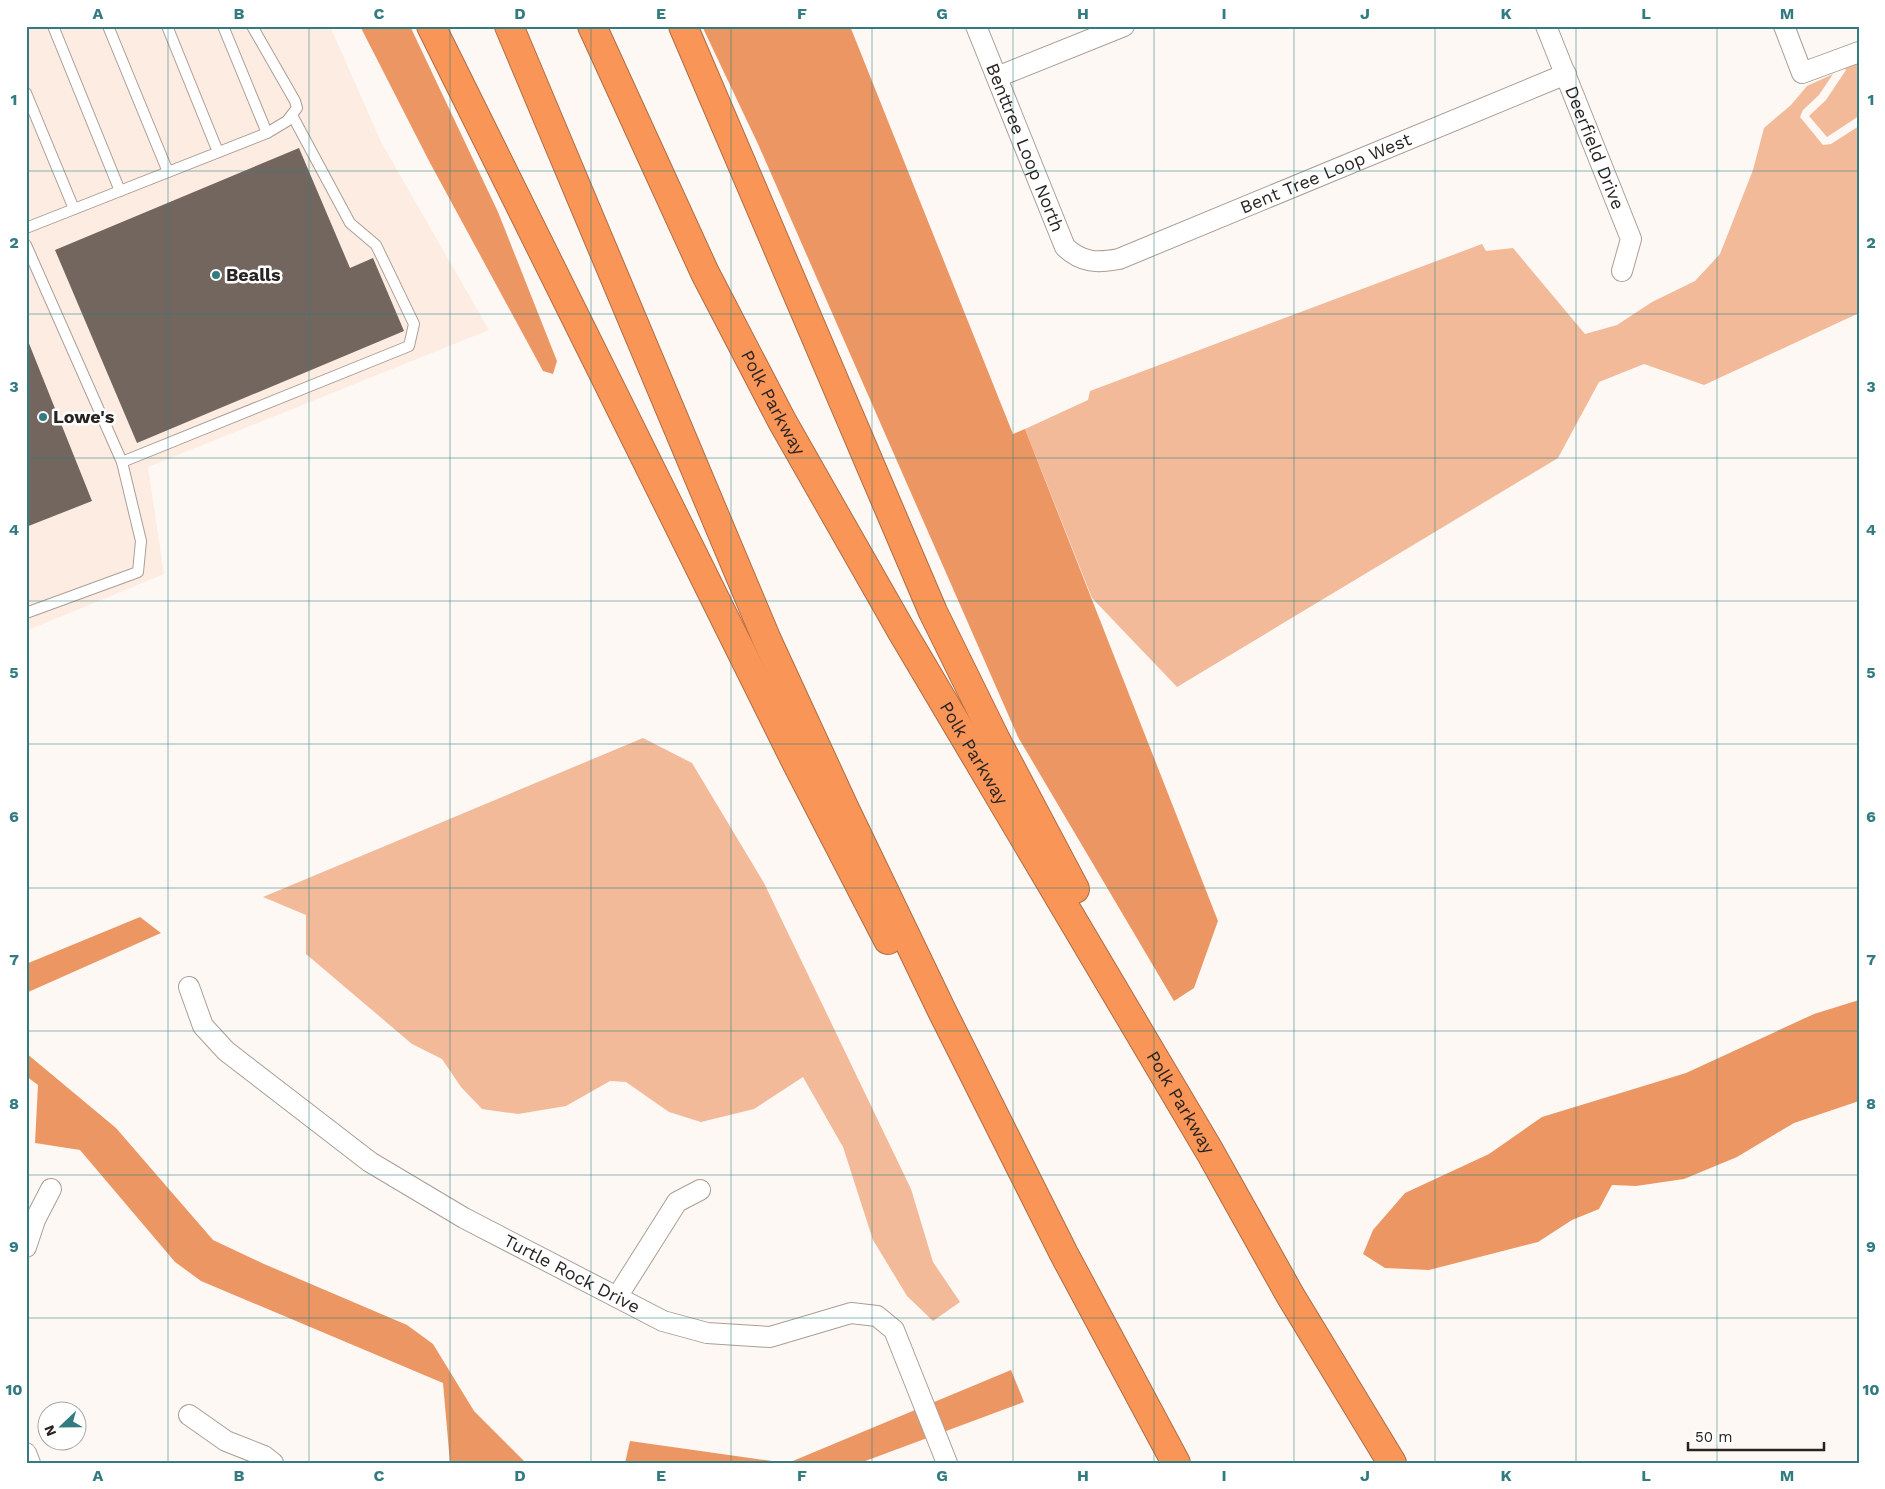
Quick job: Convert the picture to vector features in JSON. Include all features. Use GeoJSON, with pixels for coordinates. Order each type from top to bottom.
{"type":"FeatureCollection","features":[{"type":"Feature","properties":{"kind":"highway"},"geometry":{"type":"LineString","coordinates":[[431,26],[795,760],[995,1148],[1064,1254]]}},
{"type":"Feature","properties":{"kind":"highway"},"geometry":{"type":"LineString","coordinates":[[509,26],[767,640],[844,807],[938,1002],[1064,1254],[1176,1463]]}},
{"type":"Feature","properties":{"kind":"highway","name":"Polk Parkway"},"geometry":{"type":"LineString","coordinates":[[592,26],[706,273],[782,421],[901,630],[1210,1152],[1290,1295],[1392,1463]]}},
{"type":"Feature","properties":{"kind":"highway"},"geometry":{"type":"LineString","coordinates":[[682,26],[933,612],[996,740],[1126,985],[1183,1087],[1210,1152]]}},
{"type":"Feature","properties":{"kind":"street","name":"Benttree Loop North"},"geometry":{"type":"LineString","coordinates":[[976,26],[1065,247],[1084,260]]}},
{"type":"Feature","properties":{"kind":"street"},"geometry":{"type":"LineString","coordinates":[[997,77],[1124,26]]}},
{"type":"Feature","properties":{"kind":"street","name":"Deerfield Drive"},"geometry":{"type":"LineString","coordinates":[[1546,26],[1631,239],[1622,271]]}},
{"type":"Feature","properties":{"kind":"street"},"geometry":{"type":"LineString","coordinates":[[1784,26],[1802,73],[1859,52]]}},
{"type":"Feature","properties":{"kind":"street","name":"Bent Tree Loop West"},"geometry":{"type":"LineString","coordinates":[[1084,260],[1099,262],[1119,259],[1566,74]]}},
{"type":"Feature","properties":{"kind":"street","name":"Turtle Rock Drive"},"geometry":{"type":"LineString","coordinates":[[189,987],[203,1026],[226,1051],[370,1162],[464,1218],[663,1321],[707,1333],[770,1337],[850,1313],[877,1316],[894,1330],[944,1454]]}},
{"type":"Feature","properties":{"kind":"street"},"geometry":{"type":"LineString","coordinates":[[26,1247],[35,1220],[51,1189]]}},
{"type":"Feature","properties":{"kind":"street"},"geometry":{"type":"LineString","coordinates":[[617,1297],[677,1202],[700,1190]]}},
{"type":"Feature","properties":{"kind":"street"},"geometry":{"type":"LineString","coordinates":[[189,1415],[226,1441],[264,1456],[273,1463]]}},
{"type":"Feature","properties":{"kind":"street"},"geometry":{"type":"LineString","coordinates":[[26,1453],[30,1463]]}},
{"type":"Feature","properties":{"kind":"lane"},"geometry":{"type":"LineString","coordinates":[[53,26],[120,191]]}},
{"type":"Feature","properties":{"kind":"lane"},"geometry":{"type":"LineString","coordinates":[[108,26],[168,172]]}},
{"type":"Feature","properties":{"kind":"lane"},"geometry":{"type":"LineString","coordinates":[[167,26],[218,152]]}},
{"type":"Feature","properties":{"kind":"lane"},"geometry":{"type":"LineString","coordinates":[[223,26],[267,133]]}},
{"type":"Feature","properties":{"kind":"lane"},"geometry":{"type":"LineString","coordinates":[[26,228],[267,133],[287,121],[297,108],[295,101],[252,26]]}},
{"type":"Feature","properties":{"kind":"lane"},"geometry":{"type":"LineString","coordinates":[[26,93],[74,209]]}},
{"type":"Feature","properties":{"kind":"lane"},"geometry":{"type":"LineString","coordinates":[[122,462],[409,346],[414,324],[376,246],[350,223],[292,115]]}},
{"type":"Feature","properties":{"kind":"lane"},"geometry":{"type":"LineString","coordinates":[[26,245],[122,462],[141,541],[138,572],[26,613]]}},
{"type":"Feature","properties":{"kind":"shaded area"},"geometry":{"type":"Polygon","coordinates":[[[26,26],[330,26],[381,142],[489,330],[148,467],[164,574],[26,631],[26,26]]]}},
{"type":"Feature","properties":{"kind":"shaded area"},"geometry":{"type":"Polygon","coordinates":[[[360,26],[410,26],[498,212],[557,361],[553,374],[543,371],[429,161],[360,26]]]}},
{"type":"Feature","properties":{"kind":"shaded area"},"geometry":{"type":"Polygon","coordinates":[[[702,26],[850,26],[1013,434],[1025,429],[1218,921],[1194,988],[1174,1001],[1018,737],[758,144],[702,26]]]}},
{"type":"Feature","properties":{"kind":"shaded area"},"geometry":{"type":"Polygon","coordinates":[[[1859,52],[1859,116],[1827,137],[1809,116],[1826,100],[1846,70],[1840,60],[1859,52]]]}},
{"type":"Feature","properties":{"kind":"shaded area"},"geometry":{"type":"Polygon","coordinates":[[[1833,74],[1819,95],[1803,110],[1800,117],[1823,145],[1831,144],[1859,126],[1859,313],[1704,385],[1644,364],[1599,382],[1558,458],[1177,687],[1092,598],[1025,429],[1088,400],[1090,391],[1482,244],[1486,251],[1513,248],[1585,334],[1617,325],[1652,302],[1695,281],[1720,254],[1753,170],[1764,128],[1791,105],[1807,86],[1833,74]]]}},
{"type":"Feature","properties":{"kind":"shaded area"},"geometry":{"type":"Polygon","coordinates":[[[643,738],[692,763],[764,883],[911,1189],[933,1262],[960,1302],[933,1321],[907,1296],[873,1240],[843,1147],[803,1077],[754,1109],[701,1122],[669,1112],[626,1082],[610,1081],[566,1106],[518,1114],[482,1109],[461,1087],[442,1059],[412,1044],[306,954],[306,915],[263,897],[643,738]]]}},
{"type":"Feature","properties":{"kind":"shaded area"},"geometry":{"type":"Polygon","coordinates":[[[140,917],[161,933],[26,993],[26,964],[140,917]]]}},
{"type":"Feature","properties":{"kind":"shaded area"},"geometry":{"type":"Polygon","coordinates":[[[1859,1000],[1859,1101],[1794,1123],[1737,1157],[1684,1179],[1636,1186],[1612,1185],[1599,1209],[1572,1220],[1538,1242],[1429,1270],[1385,1268],[1363,1254],[1373,1230],[1405,1193],[1489,1154],[1542,1117],[1686,1073],[1814,1014],[1859,1000]]]}},
{"type":"Feature","properties":{"kind":"shaded area"},"geometry":{"type":"Polygon","coordinates":[[[26,1053],[116,1128],[213,1240],[264,1264],[407,1325],[433,1344],[474,1411],[526,1463],[450,1463],[443,1383],[201,1281],[175,1262],[80,1150],[35,1143],[38,1085],[26,1076],[26,1053]]]}},
{"type":"Feature","properties":{"kind":"shaded area"},"geometry":{"type":"Polygon","coordinates":[[[1011,1370],[1024,1402],[860,1463],[788,1463],[1011,1370]]]}},
{"type":"Feature","properties":{"kind":"shaded area"},"geometry":{"type":"Polygon","coordinates":[[[630,1441],[786,1463],[625,1463],[630,1441]]]}},
{"type":"Feature","properties":{"kind":"building"},"geometry":{"type":"Polygon","coordinates":[[[299,148],[350,268],[373,258],[404,331],[137,443],[55,250],[299,148]]]}},
{"type":"Feature","properties":{"kind":"building","name":"Lowe's"},"geometry":{"type":"Polygon","coordinates":[[[26,336],[92,501],[26,527],[26,336]]]}},
{"type":"Feature","properties":{"kind":"place","name":"Bealls"},"geometry":{"type":"Point","coordinates":[216,275]}},
{"type":"Feature","properties":{"kind":"place","name":"Lowe's"},"geometry":{"type":"Point","coordinates":[43,417]}}]}
